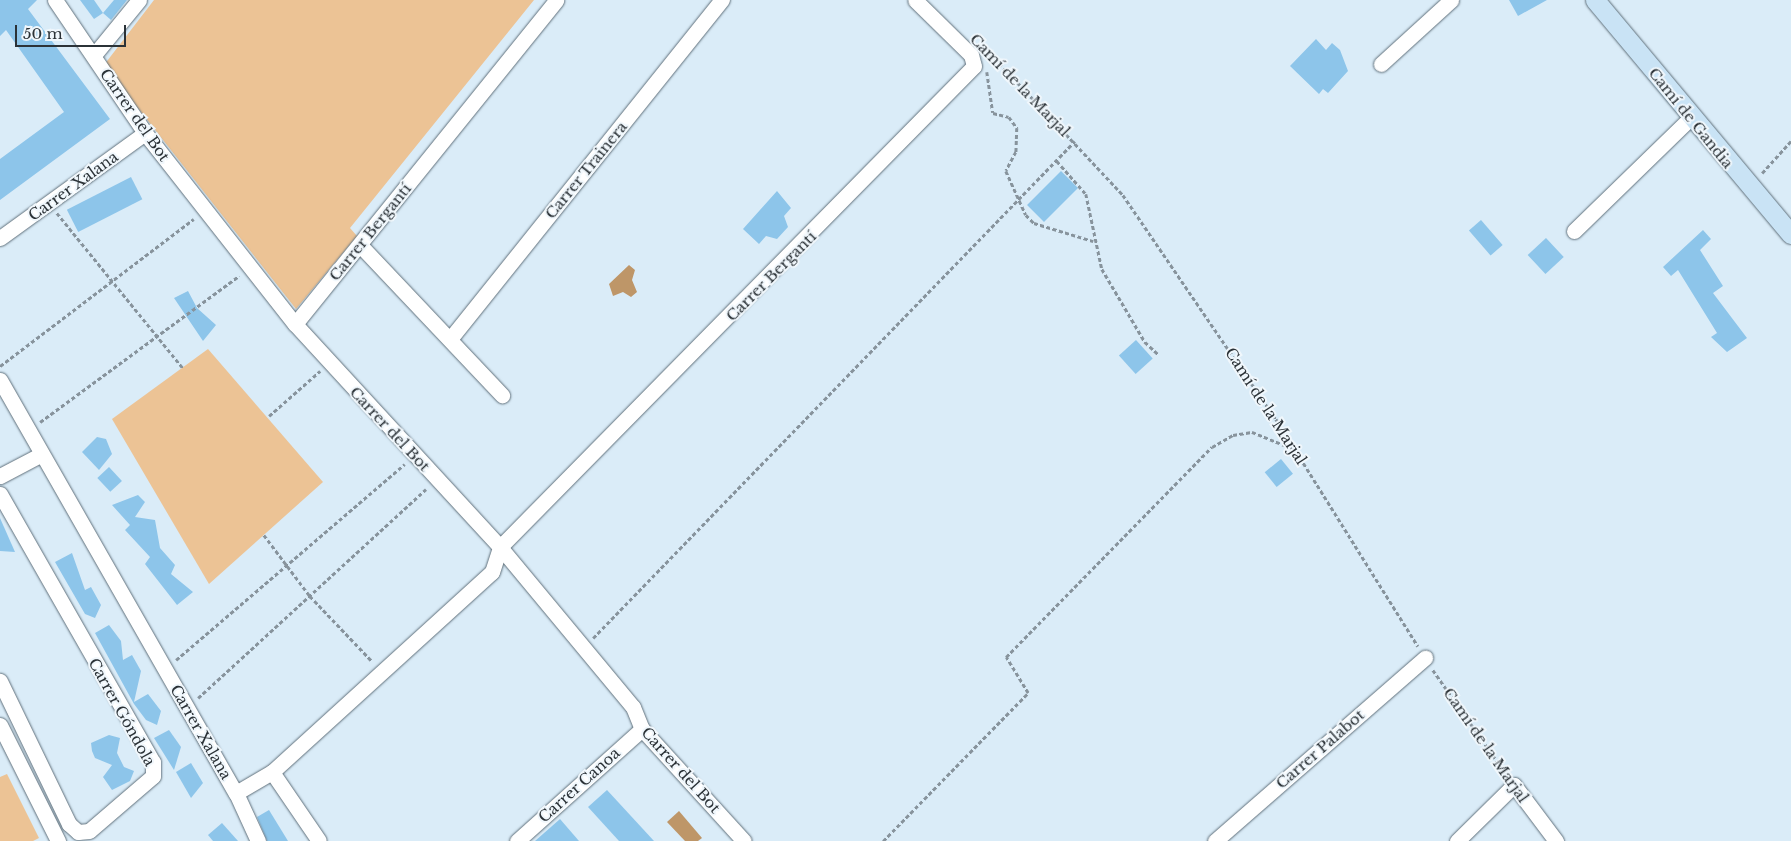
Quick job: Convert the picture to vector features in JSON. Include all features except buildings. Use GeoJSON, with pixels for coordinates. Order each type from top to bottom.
{"type":"FeatureCollection","features":[{"type":"Feature","properties":{"kind":"main road","name":"Camí de Gandia"},"geometry":{"type":"LineString","coordinates":[[1596,0],[1690,118],[1791,234]]}},
{"type":"Feature","properties":{"kind":"street","name":"Carrer del Bot"},"geometry":{"type":"LineString","coordinates":[[56,0],[146,133],[295,324],[328,363],[500,547],[585,646],[633,707],[642,729],[744,841]]}},
{"type":"Feature","properties":{"kind":"street"},"geometry":{"type":"LineString","coordinates":[[94,55],[139,0]]}},
{"type":"Feature","properties":{"kind":"street","name":"Carrer Bergantí"},"geometry":{"type":"LineString","coordinates":[[295,324],[556,0]]}},
{"type":"Feature","properties":{"kind":"street","name":"Carrer Trainera"},"geometry":{"type":"LineString","coordinates":[[450,339],[722,0]]}},
{"type":"Feature","properties":{"kind":"street"},"geometry":{"type":"LineString","coordinates":[[914,0],[971,55],[974,66]]}},
{"type":"Feature","properties":{"kind":"street"},"geometry":{"type":"LineString","coordinates":[[1381,64],[1451,0]]}},
{"type":"Feature","properties":{"kind":"street","name":"Carrer Bergantí"},"geometry":{"type":"LineString","coordinates":[[500,547],[974,66]]}},
{"type":"Feature","properties":{"kind":"street"},"geometry":{"type":"LineString","coordinates":[[1574,231],[1690,118]]}},
{"type":"Feature","properties":{"kind":"street","name":"Carrer Xalana"},"geometry":{"type":"LineString","coordinates":[[0,238],[146,133]]}},
{"type":"Feature","properties":{"kind":"street"},"geometry":{"type":"LineString","coordinates":[[360,245],[502,395]]}},
{"type":"Feature","properties":{"kind":"street","name":"Carrer Xalana"},"geometry":{"type":"LineString","coordinates":[[0,380],[236,793],[272,772],[492,572],[500,547]]}},
{"type":"Feature","properties":{"kind":"street"},"geometry":{"type":"LineString","coordinates":[[0,476],[42,454]]}},
{"type":"Feature","properties":{"kind":"street","name":"Carrer Góndola"},"geometry":{"type":"LineString","coordinates":[[0,494],[153,762],[153,776],[89,831],[75,830],[0,681]]}},
{"type":"Feature","properties":{"kind":"street","name":"Carrer Palabot"},"geometry":{"type":"LineString","coordinates":[[1215,841],[1425,658]]}},
{"type":"Feature","properties":{"kind":"street"},"geometry":{"type":"LineString","coordinates":[[0,725],[54,839]]}},
{"type":"Feature","properties":{"kind":"street","name":"Carrer Canoa"},"geometry":{"type":"LineString","coordinates":[[517,841],[642,729]]}},
{"type":"Feature","properties":{"kind":"street"},"geometry":{"type":"LineString","coordinates":[[272,772],[319,841]]}},
{"type":"Feature","properties":{"kind":"street"},"geometry":{"type":"LineString","coordinates":[[1457,841],[1514,785]]}},
{"type":"Feature","properties":{"kind":"street","name":"Camí de la Marjal"},"geometry":{"type":"LineString","coordinates":[[1514,785],[1556,841]]}},
{"type":"Feature","properties":{"kind":"street"},"geometry":{"type":"LineString","coordinates":[[236,793],[258,841]]}},
{"type":"Feature","properties":{"kind":"path","name":"Camí de la Marjal"},"geometry":{"type":"LineString","coordinates":[[978,41],[1075,141],[1123,196],[1295,449],[1425,658],[1514,785]]}},
{"type":"Feature","properties":{"kind":"path"},"geometry":{"type":"LineString","coordinates":[[974,66],[989,74],[993,113],[1015,121],[1016,152],[1006,171],[1018,202],[1034,223],[1093,241]]}},
{"type":"Feature","properties":{"kind":"path"},"geometry":{"type":"LineString","coordinates":[[585,646],[1058,161],[1075,141]]}},
{"type":"Feature","properties":{"kind":"path"},"geometry":{"type":"LineString","coordinates":[[1749,187],[1791,141]]}},
{"type":"Feature","properties":{"kind":"path"},"geometry":{"type":"LineString","coordinates":[[1058,161],[1090,201],[1093,241],[1109,284],[1145,342],[1158,354]]}},
{"type":"Feature","properties":{"kind":"path"},"geometry":{"type":"LineString","coordinates":[[48,202],[160,336],[184,369]]}},
{"type":"Feature","properties":{"kind":"path"},"geometry":{"type":"LineString","coordinates":[[0,366],[111,279],[206,210]]}},
{"type":"Feature","properties":{"kind":"path"},"geometry":{"type":"LineString","coordinates":[[29,430],[160,336],[250,267]]}},
{"type":"Feature","properties":{"kind":"path"},"geometry":{"type":"LineString","coordinates":[[269,416],[328,363]]}},
{"type":"Feature","properties":{"kind":"path"},"geometry":{"type":"LineString","coordinates":[[883,841],[1028,693],[1006,657],[1212,447],[1233,436],[1252,432],[1295,449]]}},
{"type":"Feature","properties":{"kind":"path"},"geometry":{"type":"LineString","coordinates":[[165,670],[290,565],[414,456]]}},
{"type":"Feature","properties":{"kind":"path"},"geometry":{"type":"LineString","coordinates":[[187,708],[436,479]]}},
{"type":"Feature","properties":{"kind":"path"},"geometry":{"type":"LineString","coordinates":[[264,535],[290,565],[310,596],[382,671]]}},
{"type":"Feature","properties":{"kind":"shaded area"},"geometry":{"type":"Polygon","coordinates":[[[154,0],[534,0],[350,228],[357,236],[296,309],[104,65],[154,0]]]}},
{"type":"Feature","properties":{"kind":"shaded area"},"geometry":{"type":"Polygon","coordinates":[[[629,265],[635,270],[632,280],[637,292],[631,297],[623,292],[613,296],[609,284],[629,265]]]}},
{"type":"Feature","properties":{"kind":"shaded area"},"geometry":{"type":"Polygon","coordinates":[[[208,349],[323,482],[209,584],[112,419],[208,349]]]}},
{"type":"Feature","properties":{"kind":"shaded area"},"geometry":{"type":"Polygon","coordinates":[[[7,774],[39,838],[33,841],[0,841],[0,777],[7,774]]]}},
{"type":"Feature","properties":{"kind":"shaded area"},"geometry":{"type":"Polygon","coordinates":[[[679,811],[702,838],[698,841],[685,841],[667,822],[679,811]]]}}]}
